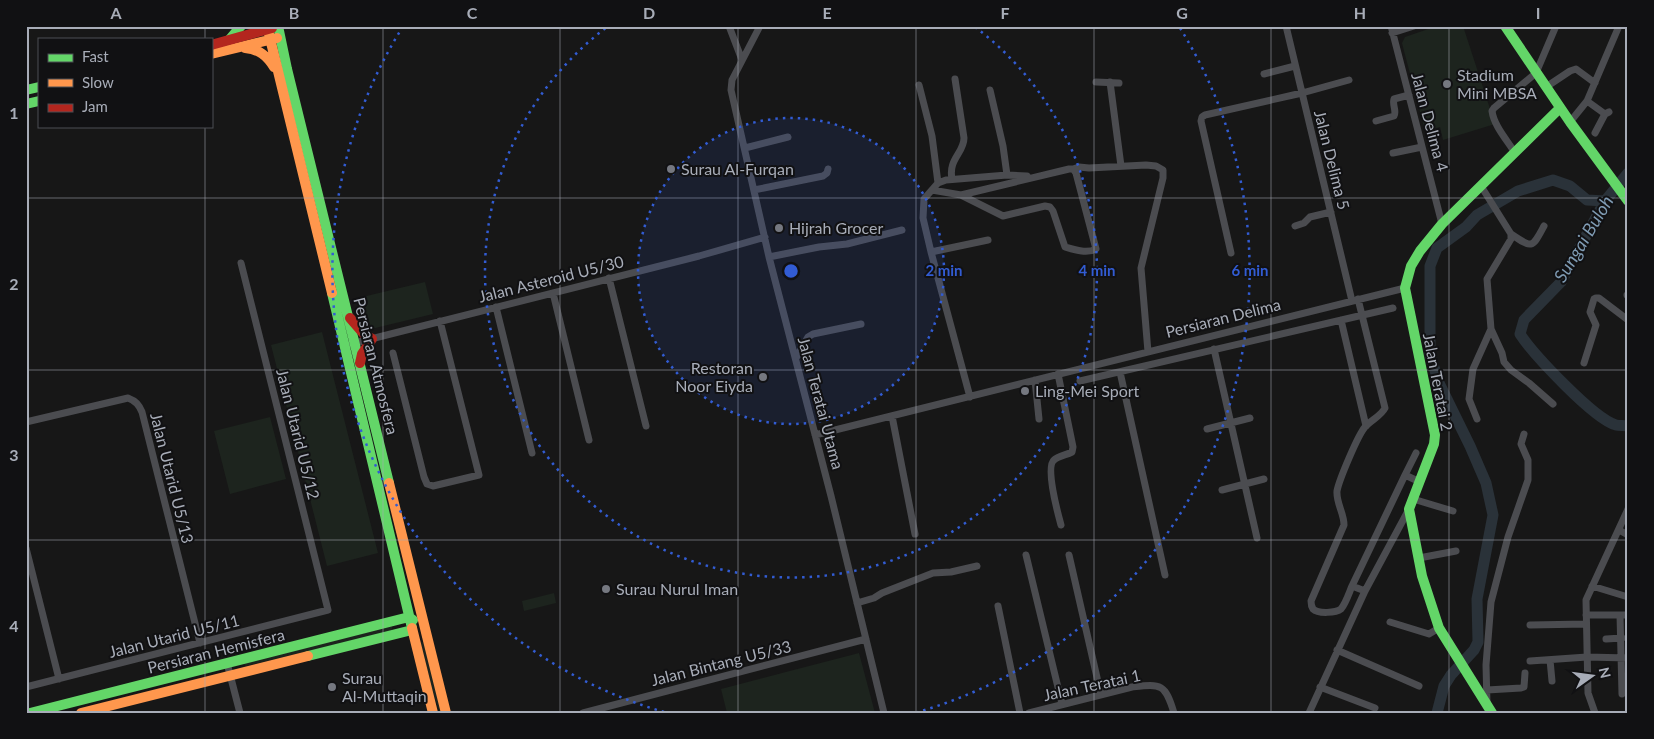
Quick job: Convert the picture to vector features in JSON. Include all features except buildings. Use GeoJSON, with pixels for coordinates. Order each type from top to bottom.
{"type":"FeatureCollection","features":[{"type":"Feature","properties":{"kind":"street"},"geometry":{"type":"LineString","coordinates":[[230,44],[241,26]]}},
{"type":"Feature","properties":{"kind":"street"},"geometry":{"type":"LineString","coordinates":[[728,26],[742,60]]}},
{"type":"Feature","properties":{"kind":"street","name":"Jalan Teratai Utama"},"geometry":{"type":"LineString","coordinates":[[760,26],[730,85],[769,257],[884,713]]}},
{"type":"Feature","properties":{"kind":"street","name":"Jalan Delima 5"},"geometry":{"type":"LineString","coordinates":[[1286,26],[1331,212],[1355,300],[1362,315],[1385,408],[1383,412],[1366,426]]}},
{"type":"Feature","properties":{"kind":"street"},"geometry":{"type":"LineString","coordinates":[[1391,29],[1414,26]]}},
{"type":"Feature","properties":{"kind":"street"},"geometry":{"type":"LineString","coordinates":[[1505,26],[1560,108],[1628,201]]}},
{"type":"Feature","properties":{"kind":"street"},"geometry":{"type":"LineString","coordinates":[[1515,152],[1502,134],[1492,116],[1492,111],[1536,73],[1556,26]]}},
{"type":"Feature","properties":{"kind":"street"},"geometry":{"type":"LineString","coordinates":[[1570,122],[1587,101],[1620,26]]}},
{"type":"Feature","properties":{"kind":"street","name":"Jalan Delima 4"},"geometry":{"type":"LineString","coordinates":[[1391,29],[1442,224]]}},
{"type":"Feature","properties":{"kind":"street"},"geometry":{"type":"LineString","coordinates":[[212,53],[230,44],[274,31]]}},
{"type":"Feature","properties":{"kind":"street","name":"Persiaran Atmosfera"},"geometry":{"type":"LineString","coordinates":[[274,31],[278,72],[413,623],[433,713]]}},
{"type":"Feature","properties":{"kind":"street","name":"Persiaran Atmosfera"},"geometry":{"type":"LineString","coordinates":[[274,31],[287,69],[446,713]]}},
{"type":"Feature","properties":{"kind":"street"},"geometry":{"type":"LineString","coordinates":[[212,45],[230,44],[260,51],[269,58],[278,72]]}},
{"type":"Feature","properties":{"kind":"street"},"geometry":{"type":"LineString","coordinates":[[1264,74],[1295,66]]}},
{"type":"Feature","properties":{"kind":"street"},"geometry":{"type":"LineString","coordinates":[[1546,87],[1576,69],[1595,83]]}},
{"type":"Feature","properties":{"kind":"street"},"geometry":{"type":"LineString","coordinates":[[952,179],[952,166],[964,142],[955,79]]}},
{"type":"Feature","properties":{"kind":"street"},"geometry":{"type":"LineString","coordinates":[[1231,253],[1201,121],[1202,118],[1205,115],[1302,93],[1349,80]]}},
{"type":"Feature","properties":{"kind":"street"},"geometry":{"type":"LineString","coordinates":[[1096,82],[1120,83]]}},
{"type":"Feature","properties":{"kind":"street"},"geometry":{"type":"LineString","coordinates":[[1110,82],[1121,166]]}},
{"type":"Feature","properties":{"kind":"street"},"geometry":{"type":"LineString","coordinates":[[919,85],[932,136],[938,183]]}},
{"type":"Feature","properties":{"kind":"street"},"geometry":{"type":"LineString","coordinates":[[990,90],[1003,146],[1007,175]]}},
{"type":"Feature","properties":{"kind":"street"},"geometry":{"type":"LineString","coordinates":[[1376,121],[1394,116],[1394,100],[1409,95]]}},
{"type":"Feature","properties":{"kind":"street"},"geometry":{"type":"LineString","coordinates":[[26,104],[38,100]]}},
{"type":"Feature","properties":{"kind":"street"},"geometry":{"type":"LineString","coordinates":[[1587,101],[1607,113],[1595,134]]}},
{"type":"Feature","properties":{"kind":"street"},"geometry":{"type":"LineString","coordinates":[[1405,288],[1411,266],[1420,251],[1442,224],[1560,108]]}},
{"type":"Feature","properties":{"kind":"street"},"geometry":{"type":"LineString","coordinates":[[745,148],[788,138]]}},
{"type":"Feature","properties":{"kind":"street"},"geometry":{"type":"LineString","coordinates":[[1393,153],[1422,147]]}},
{"type":"Feature","properties":{"kind":"street"},"geometry":{"type":"LineString","coordinates":[[961,195],[1069,168],[1146,165],[1156,166],[1163,170],[1141,268],[1148,352]]}},
{"type":"Feature","properties":{"kind":"street"},"geometry":{"type":"LineString","coordinates":[[754,190],[822,176],[827,173],[828,169]]}},
{"type":"Feature","properties":{"kind":"street"},"geometry":{"type":"LineString","coordinates":[[932,190],[961,195],[1003,216],[1045,206],[1050,207],[1065,247],[1075,251],[1094,250],[1096,249],[1096,243],[1076,172],[1073,169]]}},
{"type":"Feature","properties":{"kind":"street"},"geometry":{"type":"LineString","coordinates":[[970,396],[923,218],[924,199],[938,183],[952,179],[1007,175],[1034,177]]}},
{"type":"Feature","properties":{"kind":"street"},"geometry":{"type":"LineString","coordinates":[[1481,186],[1511,234],[1527,245],[1532,245],[1535,242],[1544,226]]}},
{"type":"Feature","properties":{"kind":"street"},"geometry":{"type":"LineString","coordinates":[[1296,226],[1304,223],[1310,217],[1331,212]]}},
{"type":"Feature","properties":{"kind":"street"},"geometry":{"type":"LineString","coordinates":[[769,257],[819,247],[847,244],[902,230]]}},
{"type":"Feature","properties":{"kind":"street"},"geometry":{"type":"LineString","coordinates":[[1511,234],[1511,239],[1488,279],[1490,329],[1502,353],[1504,362],[1511,370],[1529,382],[1553,404]]}},
{"type":"Feature","properties":{"kind":"street","name":"Jalan Asteroid U5/30"},"geometry":{"type":"LineString","coordinates":[[344,346],[765,237]]}},
{"type":"Feature","properties":{"kind":"street"},"geometry":{"type":"LineString","coordinates":[[931,252],[988,240]]}},
{"type":"Feature","properties":{"kind":"street","name":"Jalan Utarid U5/12"},"geometry":{"type":"LineString","coordinates":[[241,263],[328,610]]}},
{"type":"Feature","properties":{"kind":"street"},"geometry":{"type":"LineString","coordinates":[[609,278],[646,426]]}},
{"type":"Feature","properties":{"kind":"street","name":"Persiaran Delima"},"geometry":{"type":"LineString","coordinates":[[815,435],[1405,288]]}},
{"type":"Feature","properties":{"kind":"street","name":"Jalan Teratai 2"},"geometry":{"type":"LineString","coordinates":[[1405,288],[1435,436],[1434,444],[1409,509]]}},
{"type":"Feature","properties":{"kind":"street"},"geometry":{"type":"LineString","coordinates":[[553,293],[589,440]]}},
{"type":"Feature","properties":{"kind":"street"},"geometry":{"type":"LineString","coordinates":[[1584,363],[1596,327],[1590,312],[1594,299],[1599,298],[1628,320]]}},
{"type":"Feature","properties":{"kind":"street"},"geometry":{"type":"LineString","coordinates":[[496,307],[532,453]]}},
{"type":"Feature","properties":{"kind":"street"},"geometry":{"type":"LineString","coordinates":[[1080,382],[1393,308]]}},
{"type":"Feature","properties":{"kind":"street"},"geometry":{"type":"LineString","coordinates":[[347,313],[363,333],[372,339],[362,354],[360,366]]}},
{"type":"Feature","properties":{"kind":"street"},"geometry":{"type":"LineString","coordinates":[[1340,320],[1366,426],[1337,491],[1344,525],[1311,601],[1312,607],[1316,611],[1339,610],[1342,607],[1416,453]]}},
{"type":"Feature","properties":{"kind":"street"},"geometry":{"type":"LineString","coordinates":[[393,353],[427,484],[433,486],[478,475],[440,321]]}},
{"type":"Feature","properties":{"kind":"street"},"geometry":{"type":"LineString","coordinates":[[796,358],[808,337],[813,334],[861,324]]}},
{"type":"Feature","properties":{"kind":"street"},"geometry":{"type":"LineString","coordinates":[[1477,418],[1469,399],[1473,369],[1490,329]]}},
{"type":"Feature","properties":{"kind":"street"},"geometry":{"type":"LineString","coordinates":[[1214,350],[1257,538]]}},
{"type":"Feature","properties":{"kind":"street"},"geometry":{"type":"LineString","coordinates":[[1120,372],[1165,575]]}},
{"type":"Feature","properties":{"kind":"street"},"geometry":{"type":"LineString","coordinates":[[1058,374],[1073,448],[1072,452],[1054,460],[1050,465],[1060,525]]}},
{"type":"Feature","properties":{"kind":"street"},"geometry":{"type":"LineString","coordinates":[[1035,380],[1039,419]]}},
{"type":"Feature","properties":{"kind":"street","name":"Jalan Utarid U5/13"},"geometry":{"type":"LineString","coordinates":[[26,422],[128,398],[138,404],[144,420],[200,643]]}},
{"type":"Feature","properties":{"kind":"street"},"geometry":{"type":"LineString","coordinates":[[892,416],[916,534]]}},
{"type":"Feature","properties":{"kind":"street"},"geometry":{"type":"LineString","coordinates":[[1207,429],[1250,418]]}},
{"type":"Feature","properties":{"kind":"street"},"geometry":{"type":"LineString","coordinates":[[1490,710],[1486,665],[1491,602],[1508,537],[1528,480],[1528,460],[1521,444],[1524,434]]}},
{"type":"Feature","properties":{"kind":"street"},"geometry":{"type":"LineString","coordinates":[[1405,475],[1420,482]]}},
{"type":"Feature","properties":{"kind":"street"},"geometry":{"type":"LineString","coordinates":[[1222,490],[1264,479]]}},
{"type":"Feature","properties":{"kind":"street"},"geometry":{"type":"LineString","coordinates":[[1414,499],[1453,511]]}},
{"type":"Feature","properties":{"kind":"street"},"geometry":{"type":"LineString","coordinates":[[1409,509],[1418,558],[1439,628],[1490,710]]}},
{"type":"Feature","properties":{"kind":"street"},"geometry":{"type":"LineString","coordinates":[[1309,713],[1365,591],[1409,509]]}},
{"type":"Feature","properties":{"kind":"street"},"geometry":{"type":"LineString","coordinates":[[1595,713],[1588,693],[1586,600],[1628,509]]}},
{"type":"Feature","properties":{"kind":"street"},"geometry":{"type":"LineString","coordinates":[[1619,530],[1628,535]]}},
{"type":"Feature","properties":{"kind":"street"},"geometry":{"type":"LineString","coordinates":[[26,548],[58,679]]}},
{"type":"Feature","properties":{"kind":"street"},"geometry":{"type":"LineString","coordinates":[[1418,558],[1456,551]]}},
{"type":"Feature","properties":{"kind":"street"},"geometry":{"type":"LineString","coordinates":[[1026,554],[1062,704]]}},
{"type":"Feature","properties":{"kind":"street"},"geometry":{"type":"LineString","coordinates":[[1068,555],[1101,695]]}},
{"type":"Feature","properties":{"kind":"street"},"geometry":{"type":"LineString","coordinates":[[408,556],[418,614],[413,623],[426,642],[436,676]]}},
{"type":"Feature","properties":{"kind":"street"},"geometry":{"type":"LineString","coordinates":[[857,603],[874,598],[933,573],[951,572],[977,566]]}},
{"type":"Feature","properties":{"kind":"street"},"geometry":{"type":"LineString","coordinates":[[1352,586],[1365,591]]}},
{"type":"Feature","properties":{"kind":"street"},"geometry":{"type":"LineString","coordinates":[[1592,586],[1628,597]]}},
{"type":"Feature","properties":{"kind":"street"},"geometry":{"type":"LineString","coordinates":[[998,606],[1020,713]]}},
{"type":"Feature","properties":{"kind":"street","name":"Jalan Utarid U5/11"},"geometry":{"type":"LineString","coordinates":[[26,687],[328,610]]}},
{"type":"Feature","properties":{"kind":"street"},"geometry":{"type":"LineString","coordinates":[[1586,616],[1624,615],[1622,638],[1625,658],[1622,694]]}},
{"type":"Feature","properties":{"kind":"street"},"geometry":{"type":"LineString","coordinates":[[1390,622],[1429,634],[1439,628]]}},
{"type":"Feature","properties":{"kind":"street","name":"Persiaran Hemisfera"},"geometry":{"type":"LineString","coordinates":[[30,713],[227,663],[413,623]]}},
{"type":"Feature","properties":{"kind":"street","name":"Persiaran Hemisfera"},"geometry":{"type":"LineString","coordinates":[[81,713],[230,675],[413,623]]}},
{"type":"Feature","properties":{"kind":"street"},"geometry":{"type":"LineString","coordinates":[[1530,625],[1586,624]]}},
{"type":"Feature","properties":{"kind":"street"},"geometry":{"type":"LineString","coordinates":[[1606,639],[1622,638]]}},
{"type":"Feature","properties":{"kind":"street","name":"Jalan Bintang U5/33"},"geometry":{"type":"LineString","coordinates":[[583,713],[866,639]]}},
{"type":"Feature","properties":{"kind":"street"},"geometry":{"type":"LineString","coordinates":[[1337,650],[1419,686]]}},
{"type":"Feature","properties":{"kind":"street"},"geometry":{"type":"LineString","coordinates":[[1530,661],[1587,657],[1625,658]]}},
{"type":"Feature","properties":{"kind":"street"},"geometry":{"type":"LineString","coordinates":[[1550,660],[1552,681]]}},
{"type":"Feature","properties":{"kind":"street"},"geometry":{"type":"LineString","coordinates":[[227,663],[240,713]]}},
{"type":"Feature","properties":{"kind":"street"},"geometry":{"type":"LineString","coordinates":[[1487,690],[1524,687],[1525,672]]}},
{"type":"Feature","properties":{"kind":"street","name":"Jalan Teratai 1"},"geometry":{"type":"LineString","coordinates":[[1029,713],[1132,687],[1158,686],[1164,690],[1174,713]]}},
{"type":"Feature","properties":{"kind":"street"},"geometry":{"type":"LineString","coordinates":[[1320,687],[1375,708]]}},
{"type":"Feature","properties":{"kind":"street"},"geometry":{"type":"LineString","coordinates":[[428,693],[437,713]]}},
{"type":"Feature","properties":{"kind":"shaded area","name":"Stadium Mini MBSA"},"geometry":{"type":"Polygon","coordinates":[[[1437,26],[1463,26],[1495,124],[1443,140],[1440,127],[1425,131],[1402,43],[1405,37],[1437,26]]]}},
{"type":"Feature","properties":{"kind":"shaded area"},"geometry":{"type":"Polygon","coordinates":[[[425,282],[433,314],[371,329],[364,322],[358,298],[425,282]]]}},
{"type":"Feature","properties":{"kind":"shaded area"},"geometry":{"type":"Polygon","coordinates":[[[322,332],[378,553],[327,566],[271,345],[322,332]]]}},
{"type":"Feature","properties":{"kind":"shaded area"},"geometry":{"type":"Polygon","coordinates":[[[270,417],[286,479],[230,494],[214,431],[270,417]]]}},
{"type":"Feature","properties":{"kind":"shaded area"},"geometry":{"type":"Polygon","coordinates":[[[554,593],[556,603],[524,611],[522,601],[554,593]]]}},
{"type":"Feature","properties":{"kind":"shaded area"},"geometry":{"type":"Polygon","coordinates":[[[392,626],[392,631],[246,666],[244,664],[244,663],[392,626]]]}},
{"type":"Feature","properties":{"kind":"shaded area"},"geometry":{"type":"Polygon","coordinates":[[[425,643],[443,713],[440,713],[430,684],[419,644],[425,643]]]}},
{"type":"Feature","properties":{"kind":"shaded area"},"geometry":{"type":"Polygon","coordinates":[[[859,653],[875,713],[727,713],[721,689],[859,653]]]}},
{"type":"Feature","properties":{"kind":"waterway","name":"Sungai Buloh"},"geometry":{"type":"LineString","coordinates":[[1628,173],[1605,201],[1561,282],[1524,320],[1520,334],[1537,356],[1579,399],[1606,420],[1616,425],[1628,426]]}},
{"type":"Feature","properties":{"kind":"waterway"},"geometry":{"type":"LineString","coordinates":[[1437,713],[1444,686],[1451,675],[1474,650],[1478,642],[1477,599],[1493,515],[1486,483],[1439,383],[1430,355],[1430,266],[1437,248],[1466,227],[1477,215],[1518,191],[1553,180],[1570,186],[1587,200],[1605,201]]}},
{"type":"Feature","properties":{"kind":"traffic: fast"},"geometry":{"type":"LineString","coordinates":[[230,39],[241,26]]}},
{"type":"Feature","properties":{"kind":"traffic: fast"},"geometry":{"type":"LineString","coordinates":[[278,26],[389,483]]}},
{"type":"Feature","properties":{"kind":"traffic: fast"},"geometry":{"type":"LineString","coordinates":[[1505,26],[1570,122],[1628,201]]}},
{"type":"Feature","properties":{"kind":"traffic: fast"},"geometry":{"type":"LineString","coordinates":[[26,90],[38,87]]}},
{"type":"Feature","properties":{"kind":"traffic: fast"},"geometry":{"type":"LineString","coordinates":[[26,104],[38,101]]}},
{"type":"Feature","properties":{"kind":"traffic: fast"},"geometry":{"type":"LineString","coordinates":[[1492,713],[1439,628],[1422,576],[1409,509],[1434,444],[1435,435],[1405,288],[1411,266],[1420,251],[1442,224],[1560,108]]}},
{"type":"Feature","properties":{"kind":"traffic: fast"},"geometry":{"type":"LineString","coordinates":[[332,293],[412,628]]}},
{"type":"Feature","properties":{"kind":"traffic: fast"},"geometry":{"type":"LineString","coordinates":[[30,713],[409,617],[413,620]]}},
{"type":"Feature","properties":{"kind":"traffic: fast"},"geometry":{"type":"LineString","coordinates":[[308,656],[412,630]]}},
{"type":"Feature","properties":{"kind":"traffic: slow"},"geometry":{"type":"LineString","coordinates":[[267,26],[332,293]]}},
{"type":"Feature","properties":{"kind":"traffic: slow"},"geometry":{"type":"LineString","coordinates":[[212,54],[277,38]]}},
{"type":"Feature","properties":{"kind":"traffic: slow"},"geometry":{"type":"LineString","coordinates":[[245,48],[262,54],[274,67]]}},
{"type":"Feature","properties":{"kind":"traffic: slow"},"geometry":{"type":"LineString","coordinates":[[389,483],[446,713]]}},
{"type":"Feature","properties":{"kind":"traffic: slow"},"geometry":{"type":"LineString","coordinates":[[412,628],[433,713]]}},
{"type":"Feature","properties":{"kind":"traffic: slow"},"geometry":{"type":"LineString","coordinates":[[81,713],[308,656]]}},
{"type":"Feature","properties":{"kind":"traffic: jam"},"geometry":{"type":"LineString","coordinates":[[212,45],[272,28]]}},
{"type":"Feature","properties":{"kind":"traffic: jam"},"geometry":{"type":"LineString","coordinates":[[350,318],[363,333],[372,339],[362,354],[360,363]]}},
{"type":"Feature","properties":{"kind":"place","name":"Stadium Mini MBSA"},"geometry":{"type":"Point","coordinates":[1447,84]}},
{"type":"Feature","properties":{"kind":"place","name":"Surau Al-Furqan"},"geometry":{"type":"Point","coordinates":[671,169]}},
{"type":"Feature","properties":{"kind":"place","name":"Hijrah Grocer"},"geometry":{"type":"Point","coordinates":[779,228]}},
{"type":"Feature","properties":{"kind":"place","name":"Restoran Noor Eiyda"},"geometry":{"type":"Point","coordinates":[763,377]}},
{"type":"Feature","properties":{"kind":"place","name":"Ling-Mei Sport"},"geometry":{"type":"Point","coordinates":[1025,391]}},
{"type":"Feature","properties":{"kind":"place","name":"Surau Nurul Iman"},"geometry":{"type":"Point","coordinates":[606,589]}},
{"type":"Feature","properties":{"kind":"place","name":"Surau Al-Muttaqin"},"geometry":{"type":"Point","coordinates":[332,687]}}]}
